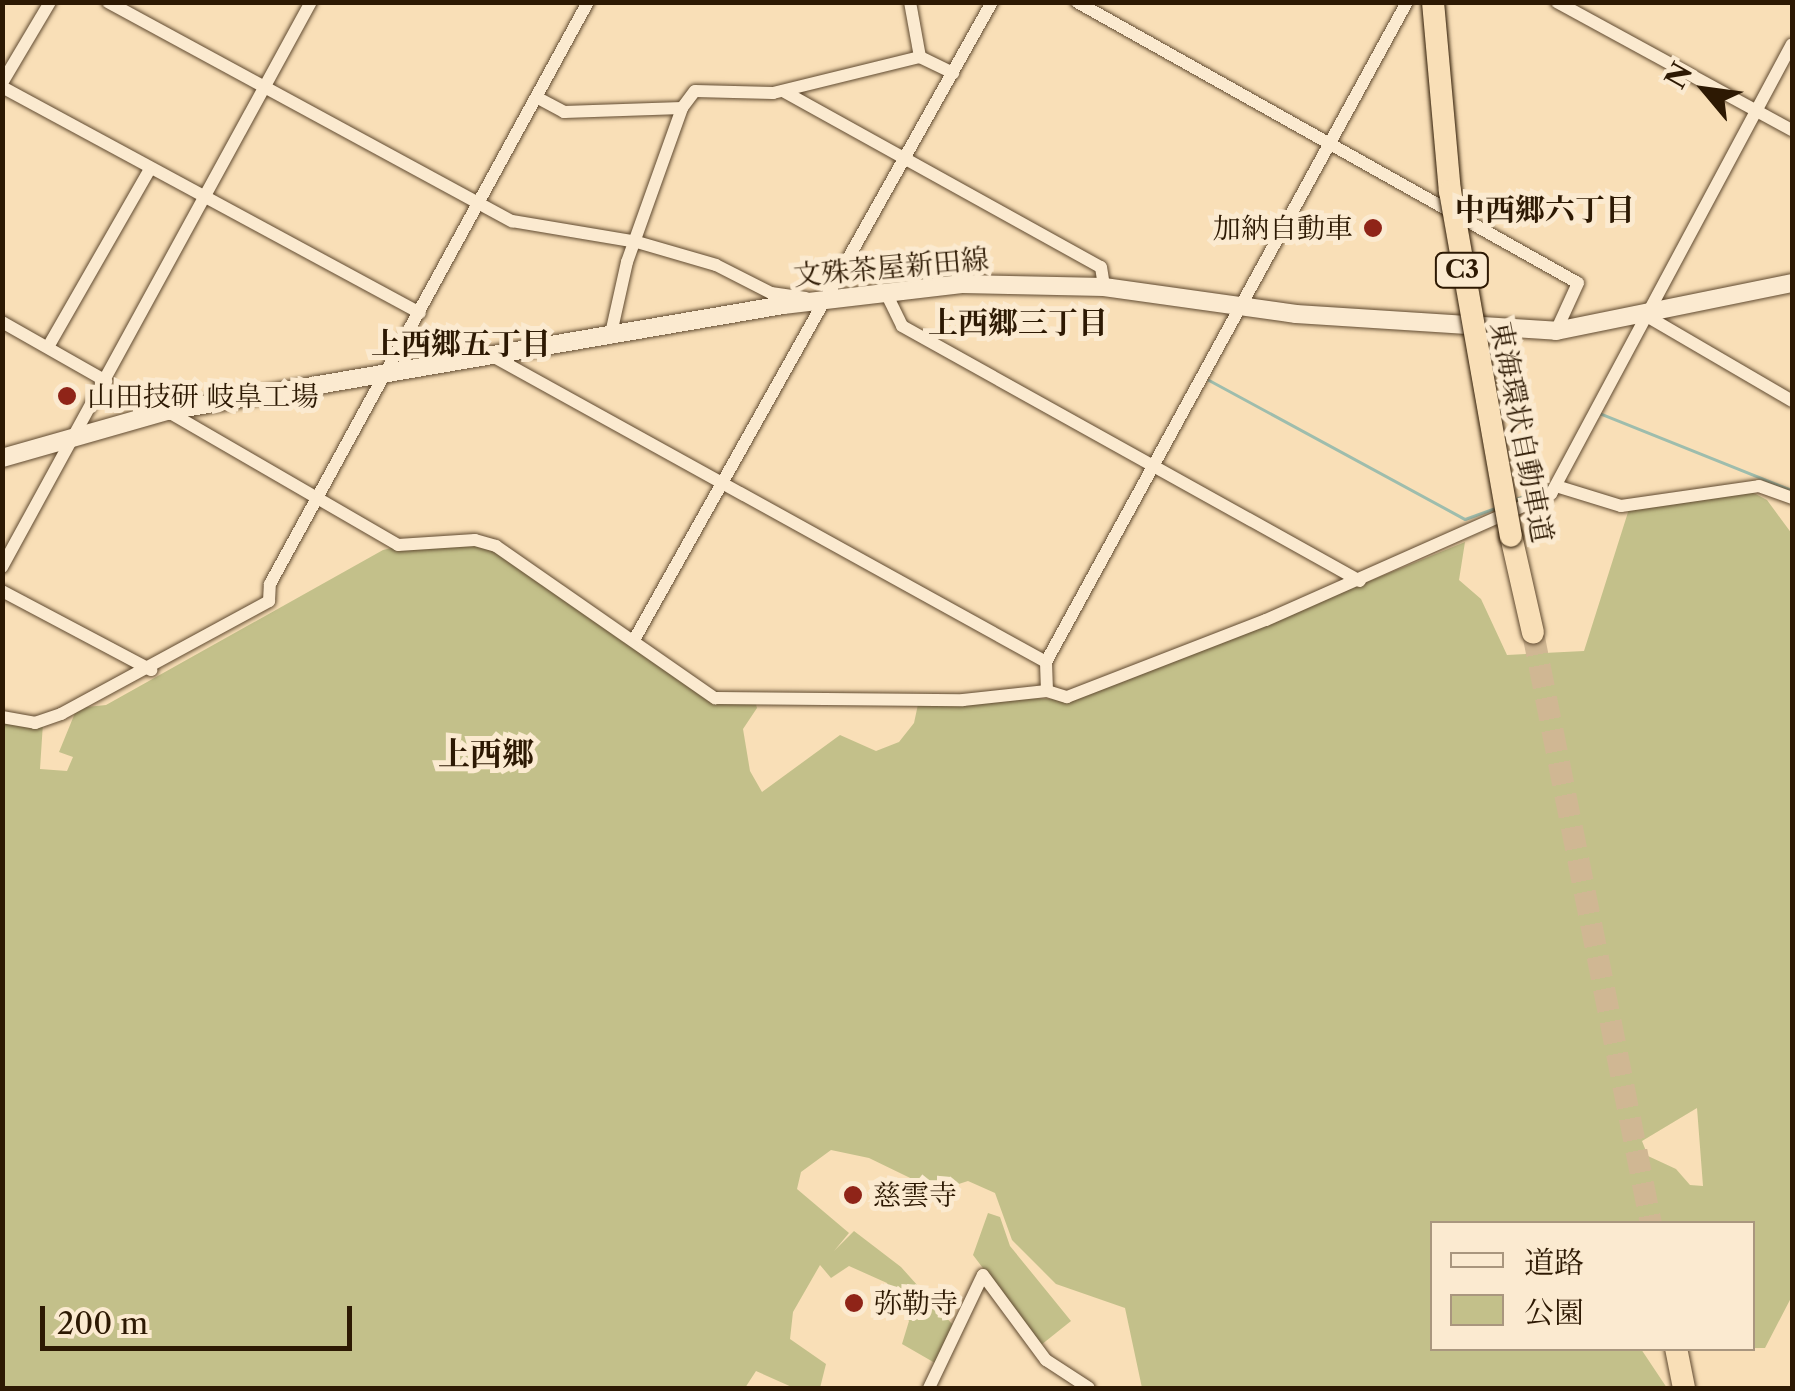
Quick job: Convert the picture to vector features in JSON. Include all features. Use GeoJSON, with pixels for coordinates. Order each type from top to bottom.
{"type":"FeatureCollection","features":[{"type":"Feature","properties":{"kind":"highway","name":"東海環状自動車道"},"geometry":{"type":"LineString","coordinates":[[1433,2],[1450,192],[1511,536],[1533,633]]}},
{"type":"Feature","properties":{"kind":"highway"},"geometry":{"type":"LineString","coordinates":[[1677,1353],[1684,1388]]}},
{"type":"Feature","properties":{"kind":"main road","name":"文殊茶屋新田線"},"geometry":{"type":"LineString","coordinates":[[2,458],[168,411],[823,301],[962,284],[1104,287],[1240,307],[1556,331],[1792,283]]}},
{"type":"Feature","properties":{"kind":"street"},"geometry":{"type":"LineString","coordinates":[[50,2],[2,85],[150,169],[420,312]]}},
{"type":"Feature","properties":{"kind":"street"},"geometry":{"type":"LineString","coordinates":[[108,2],[478,206],[531,227],[637,242],[716,265],[771,293],[823,301]]}},
{"type":"Feature","properties":{"kind":"street"},"geometry":{"type":"LineString","coordinates":[[2,567],[266,92],[311,2]]}},
{"type":"Feature","properties":{"kind":"street"},"geometry":{"type":"LineString","coordinates":[[2,717],[34,723],[151,670],[269,602],[270,584],[388,376],[588,2]]}},
{"type":"Feature","properties":{"kind":"street"},"geometry":{"type":"LineString","coordinates":[[910,2],[920,57]]}},
{"type":"Feature","properties":{"kind":"street"},"geometry":{"type":"LineString","coordinates":[[634,640],[823,301],[908,158],[992,2]]}},
{"type":"Feature","properties":{"kind":"street"},"geometry":{"type":"LineString","coordinates":[[1077,2],[1578,283],[1556,331]]}},
{"type":"Feature","properties":{"kind":"street"},"geometry":{"type":"LineString","coordinates":[[1048,691],[1046,662],[1407,2]]}},
{"type":"Feature","properties":{"kind":"street"},"geometry":{"type":"LineString","coordinates":[[1557,2],[1792,130]]}},
{"type":"Feature","properties":{"kind":"street"},"geometry":{"type":"LineString","coordinates":[[168,411],[398,545],[476,540],[496,546],[715,698],[963,700],[1048,691],[1067,697],[1360,580],[1472,533],[1551,494],[1792,44]]}},
{"type":"Feature","properties":{"kind":"street"},"geometry":{"type":"LineString","coordinates":[[610,338],[612,306],[682,108],[695,92],[783,91],[920,57],[953,73]]}},
{"type":"Feature","properties":{"kind":"street"},"geometry":{"type":"LineString","coordinates":[[783,91],[1101,267],[1104,287]]}},
{"type":"Feature","properties":{"kind":"street"},"geometry":{"type":"LineString","coordinates":[[538,98],[564,112],[682,108]]}},
{"type":"Feature","properties":{"kind":"street"},"geometry":{"type":"LineString","coordinates":[[48,347],[150,169]]}},
{"type":"Feature","properties":{"kind":"street"},"geometry":{"type":"LineString","coordinates":[[887,296],[902,326],[1360,580]]}},
{"type":"Feature","properties":{"kind":"street"},"geometry":{"type":"LineString","coordinates":[[1644,315],[1792,401]]}},
{"type":"Feature","properties":{"kind":"street"},"geometry":{"type":"LineString","coordinates":[[2,322],[106,381]]}},
{"type":"Feature","properties":{"kind":"street"},"geometry":{"type":"LineString","coordinates":[[496,358],[724,480],[1046,662]]}},
{"type":"Feature","properties":{"kind":"street"},"geometry":{"type":"LineString","coordinates":[[1556,486],[1622,506],[1759,486],[1792,498]]}},
{"type":"Feature","properties":{"kind":"street"},"geometry":{"type":"LineString","coordinates":[[2,590],[151,670]]}},
{"type":"Feature","properties":{"kind":"street"},"geometry":{"type":"LineString","coordinates":[[929,1388],[983,1275],[1046,1360],[1089,1388]]}},
{"type":"Feature","properties":{"kind":"green space"},"geometry":{"type":"Polygon","coordinates":[[[1750,491],[1767,500],[1792,534],[1792,1296],[1765,1348],[1755,1348],[1755,1221],[1430,1221],[1430,1351],[1642,1351],[1667,1388],[1142,1388],[1125,1308],[1056,1284],[1012,1240],[995,1193],[968,1181],[937,1191],[869,1158],[831,1150],[801,1172],[797,1189],[849,1233],[834,1251],[854,1231],[901,1267],[953,1325],[935,1363],[902,1344],[909,1321],[887,1283],[849,1266],[831,1278],[820,1265],[793,1312],[790,1339],[826,1364],[820,1388],[794,1388],[756,1371],[745,1388],[5,1388],[2,719],[43,723],[40,769],[67,771],[73,757],[59,752],[77,708],[106,705],[383,550],[436,537],[484,542],[694,688],[754,697],[757,708],[743,729],[750,771],[762,792],[840,735],[876,751],[899,742],[914,723],[920,695],[1055,699],[1120,683],[1465,542],[1459,580],[1481,599],[1507,655],[1584,651],[1629,509],[1750,491]],[[1697,1108],[1642,1141],[1648,1156],[1676,1169],[1690,1185],[1703,1186],[1697,1108]]]}},
{"type":"Feature","properties":{"kind":"green space"},"geometry":{"type":"Polygon","coordinates":[[[988,1213],[1000,1217],[1010,1246],[1071,1321],[1041,1345],[973,1255],[988,1213]]]}},
{"type":"Feature","properties":{"kind":"waterway"},"geometry":{"type":"LineString","coordinates":[[1209,380],[1465,519],[1498,507]]}},
{"type":"Feature","properties":{"kind":"waterway"},"geometry":{"type":"LineString","coordinates":[[1599,413],[1792,490]]}},
{"type":"Feature","properties":{"kind":"waterway"},"geometry":{"type":"LineString","coordinates":[[1514,500],[1549,486]]}},
{"type":"Feature","properties":{"kind":"tunnel"},"geometry":{"type":"LineString","coordinates":[[1533,633],[1650,1221]]}},
{"type":"Feature","properties":{"kind":"place","name":"加納自動車"},"geometry":{"type":"Point","coordinates":[1373,228]}},
{"type":"Feature","properties":{"kind":"place","name":"山田技研 岐阜工場"},"geometry":{"type":"Point","coordinates":[67,396]}},
{"type":"Feature","properties":{"kind":"place","name":"慈雲寺"},"geometry":{"type":"Point","coordinates":[853,1195]}},
{"type":"Feature","properties":{"kind":"place","name":"弥勒寺"},"geometry":{"type":"Point","coordinates":[854,1303]}},
{"type":"Feature","properties":{"kind":"district","name":"中西郷六丁目"},"geometry":{"type":"Point","coordinates":[1545,210]}},
{"type":"Feature","properties":{"kind":"district","name":"上西郷三丁目"},"geometry":{"type":"Point","coordinates":[1018,323]}},
{"type":"Feature","properties":{"kind":"district","name":"上西郷五丁目"},"geometry":{"type":"Point","coordinates":[461,344]}},
{"type":"Feature","properties":{"kind":"district","name":"上西郷"},"geometry":{"type":"Point","coordinates":[486,754]}}]}
